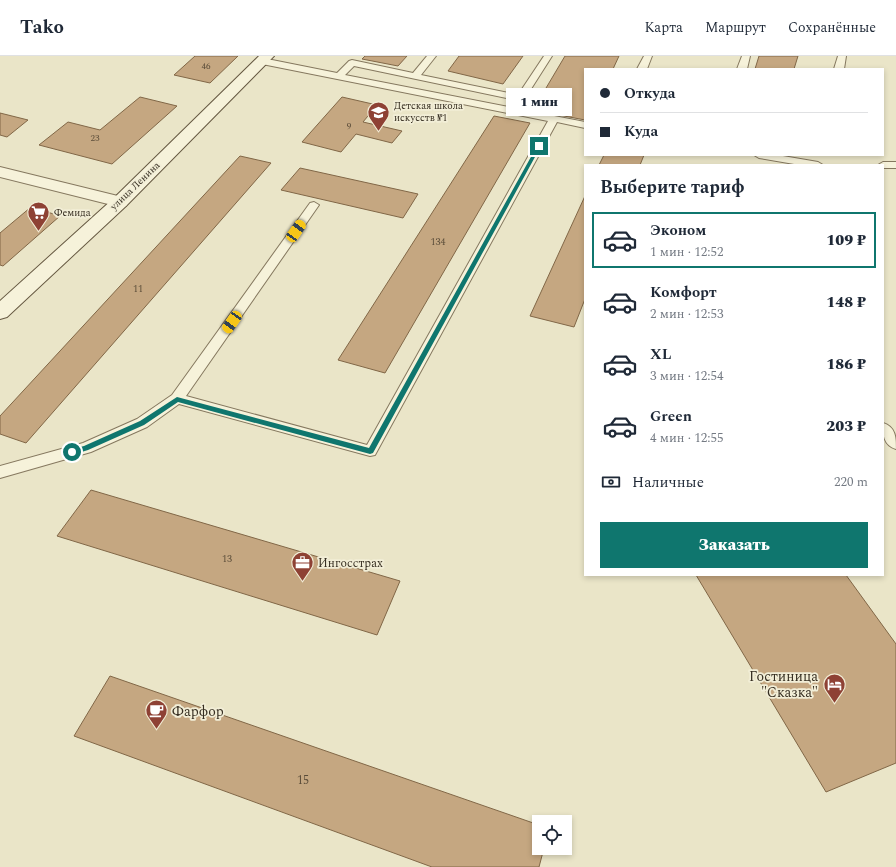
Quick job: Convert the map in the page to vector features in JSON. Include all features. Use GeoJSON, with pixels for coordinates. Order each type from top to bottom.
{"type":"FeatureCollection","features":[{"type":"Feature","properties":{"kind":"main road","name":"улица Ленина"},"geometry":{"type":"LineString","coordinates":[[0,312],[120,202],[264,58]]}},
{"type":"Feature","properties":{"kind":"main road"},"geometry":{"type":"LineString","coordinates":[[0,172],[120,202]]}},
{"type":"Feature","properties":{"kind":"lane"},"geometry":{"type":"LineString","coordinates":[[415,76],[432,56]]}},
{"type":"Feature","properties":{"kind":"lane"},"geometry":{"type":"LineString","coordinates":[[339,76],[352,63],[521,98],[548,56]]}},
{"type":"Feature","properties":{"kind":"lane"},"geometry":{"type":"LineString","coordinates":[[642,68],[648,56]]}},
{"type":"Feature","properties":{"kind":"lane"},"geometry":{"type":"LineString","coordinates":[[742,68],[746,56]]}},
{"type":"Feature","properties":{"kind":"lane"},"geometry":{"type":"LineString","coordinates":[[839,68],[842,56]]}},
{"type":"Feature","properties":{"kind":"lane"},"geometry":{"type":"LineString","coordinates":[[264,58],[339,76],[584,125]]}},
{"type":"Feature","properties":{"kind":"lane"},"geometry":{"type":"LineString","coordinates":[[177,399],[370,451],[554,119]]}},
{"type":"Feature","properties":{"kind":"lane"},"geometry":{"type":"LineString","coordinates":[[765,156],[814,164]]}},
{"type":"Feature","properties":{"kind":"lane"},"geometry":{"type":"LineString","coordinates":[[884,165],[896,165]]}},
{"type":"Feature","properties":{"kind":"lane"},"geometry":{"type":"LineString","coordinates":[[0,472],[86,448],[142,423],[177,399],[314,205]]}},
{"type":"Feature","properties":{"kind":"lane"},"geometry":{"type":"LineString","coordinates":[[884,429],[896,444]]}},
{"type":"Feature","properties":{"kind":"building"},"geometry":{"type":"Polygon","coordinates":[[[195,56],[238,56],[210,83],[174,75],[195,56]]]}},
{"type":"Feature","properties":{"kind":"building"},"geometry":{"type":"Polygon","coordinates":[[[365,56],[407,56],[398,66],[362,59],[365,56]]]}},
{"type":"Feature","properties":{"kind":"building"},"geometry":{"type":"Polygon","coordinates":[[[459,56],[523,56],[503,84],[448,71],[459,56]]]}},
{"type":"Feature","properties":{"kind":"building"},"geometry":{"type":"Polygon","coordinates":[[[565,56],[619,56],[613,68],[584,68],[584,120],[533,110],[565,56]]]}},
{"type":"Feature","properties":{"kind":"building"},"geometry":{"type":"Polygon","coordinates":[[[759,56],[798,56],[794,68],[755,68],[759,56]]]}},
{"type":"Feature","properties":{"kind":"building"},"geometry":{"type":"Polygon","coordinates":[[[140,97],[177,106],[112,164],[39,145],[68,122],[100,130],[140,97]]]}},
{"type":"Feature","properties":{"kind":"building"},"geometry":{"type":"Polygon","coordinates":[[[342,97],[377,105],[363,122],[402,131],[392,143],[356,134],[341,152],[302,142],[342,97]]]}},
{"type":"Feature","properties":{"kind":"building"},"geometry":{"type":"Polygon","coordinates":[[[0,113],[28,120],[7,137],[0,135],[0,113]]]}},
{"type":"Feature","properties":{"kind":"building"},"geometry":{"type":"Polygon","coordinates":[[[494,116],[530,123],[385,373],[338,360],[494,116]]]}},
{"type":"Feature","properties":{"kind":"building"},"geometry":{"type":"Polygon","coordinates":[[[240,156],[271,163],[26,443],[0,434],[0,416],[240,156]]]}},
{"type":"Feature","properties":{"kind":"building"},"geometry":{"type":"Polygon","coordinates":[[[604,156],[644,156],[640,164],[600,164],[604,156]]]}},
{"type":"Feature","properties":{"kind":"building"},"geometry":{"type":"Polygon","coordinates":[[[300,168],[418,194],[403,218],[281,190],[300,168]]]}},
{"type":"Feature","properties":{"kind":"building"},"geometry":{"type":"Polygon","coordinates":[[[584,198],[584,302],[574,327],[530,316],[584,198]]]}},
{"type":"Feature","properties":{"kind":"building"},"geometry":{"type":"Polygon","coordinates":[[[31,207],[60,216],[3,266],[0,265],[0,233],[31,207]]]}},
{"type":"Feature","properties":{"kind":"building"},"geometry":{"type":"Polygon","coordinates":[[[91,490],[400,581],[377,635],[57,536],[91,490]]]}},
{"type":"Feature","properties":{"kind":"building","name":"Гостиница \"Сказка\""},"geometry":{"type":"Polygon","coordinates":[[[697,576],[847,576],[896,644],[896,763],[826,792],[697,576]]]}},
{"type":"Feature","properties":{"kind":"building"},"geometry":{"type":"Polygon","coordinates":[[[110,676],[532,823],[532,855],[542,855],[539,867],[432,867],[74,736],[110,676]]]}},
{"type":"Feature","properties":{"kind":"place","name":"Детская школа искусств №1"},"geometry":{"type":"Point","coordinates":[378,132]}},
{"type":"Feature","properties":{"kind":"place","name":"Фемида"},"geometry":{"type":"Point","coordinates":[39,232]}},
{"type":"Feature","properties":{"kind":"place","name":"Ингосстрах"},"geometry":{"type":"Point","coordinates":[303,582]}},
{"type":"Feature","properties":{"kind":"place","name":"Гостиница \"Сказка\""},"geometry":{"type":"Point","coordinates":[834,704]}},
{"type":"Feature","properties":{"kind":"place","name":"Фарфор"},"geometry":{"type":"Point","coordinates":[157,730]}},
{"type":"Feature","properties":{"kind":"route"},"geometry":{"type":"LineString","coordinates":[[72,452],[86,448],[142,423],[177,399],[370,451],[539,146]]}}]}
